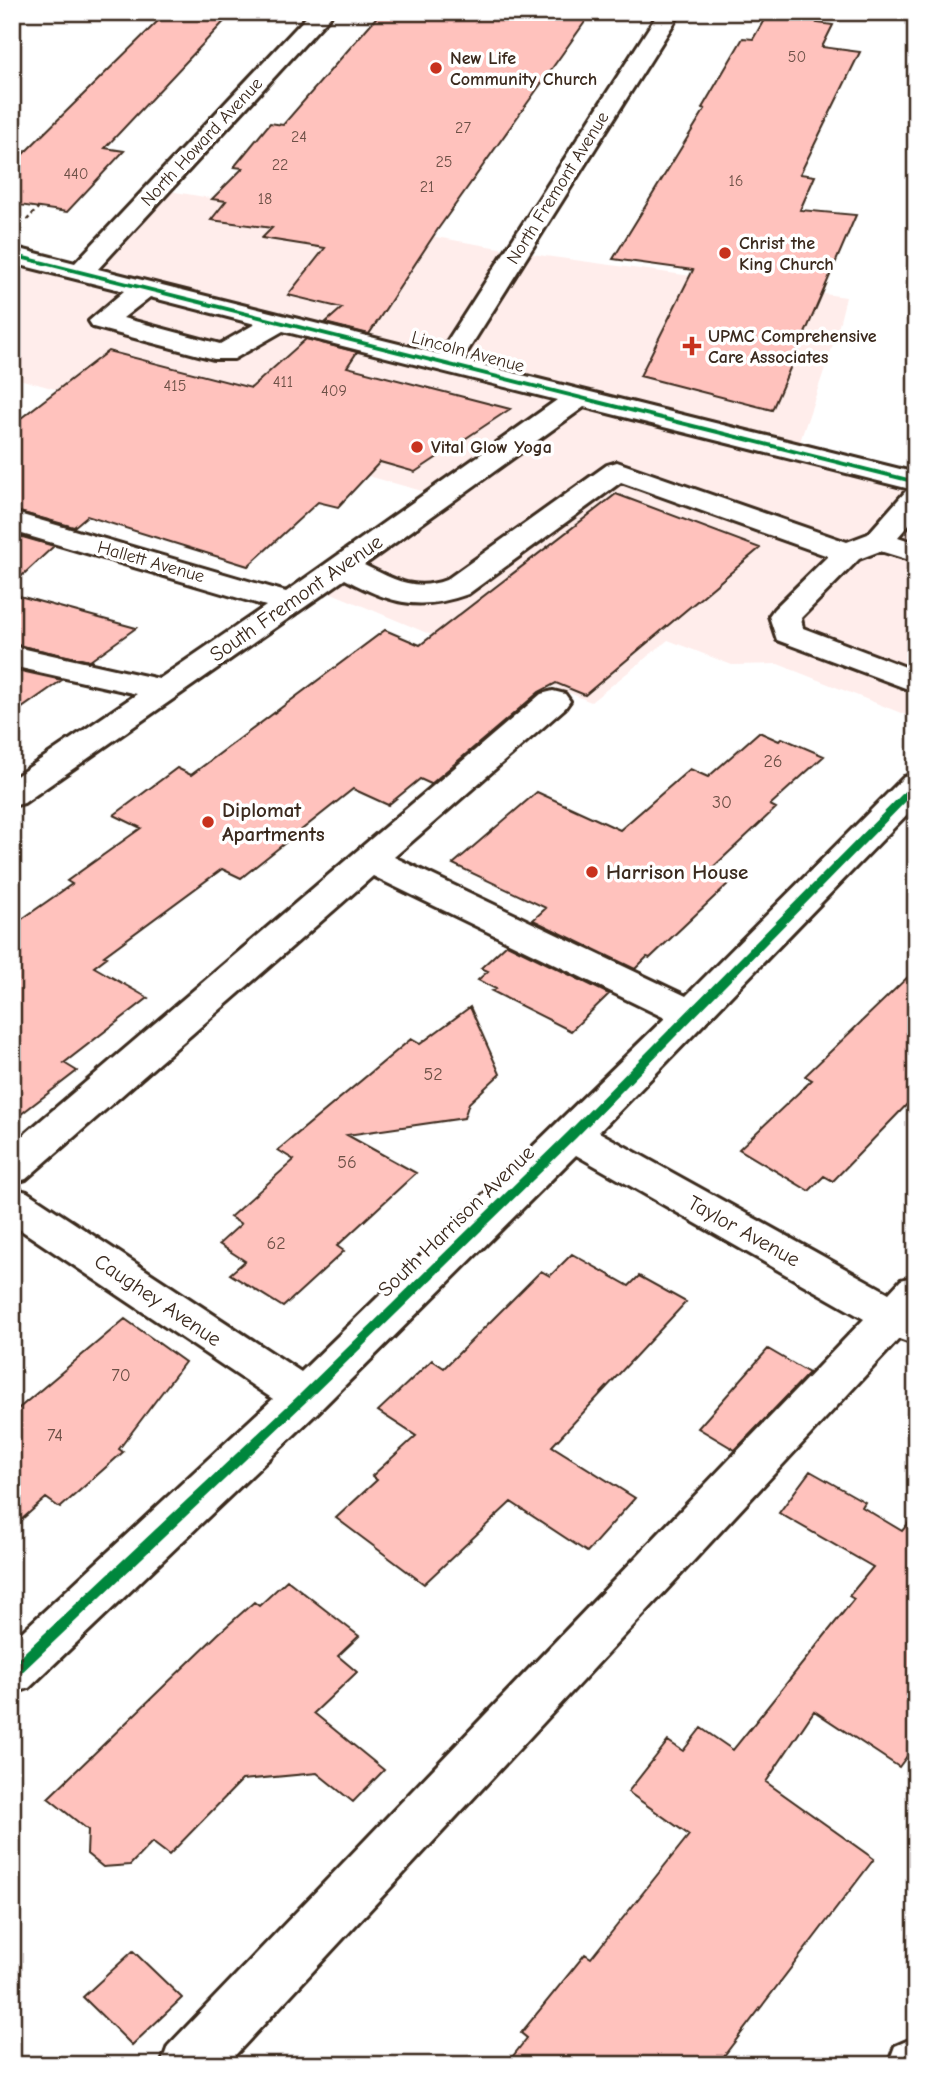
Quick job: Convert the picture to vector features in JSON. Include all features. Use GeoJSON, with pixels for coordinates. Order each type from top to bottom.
{"type":"FeatureCollection","features":[{"type":"Feature","properties":{"kind":"street","name":"North Howard Avenue"},"geometry":{"type":"LineString","coordinates":[[80,273],[323,12]]}},
{"type":"Feature","properties":{"kind":"street","name":"North Fremont Avenue"},"geometry":{"type":"LineString","coordinates":[[446,364],[670,12]]}},
{"type":"Feature","properties":{"kind":"street","name":"Lincoln Avenue"},"geometry":{"type":"LineString","coordinates":[[12,255],[916,482]]}},
{"type":"Feature","properties":{"kind":"street"},"geometry":{"type":"LineString","coordinates":[[145,289],[102,321],[224,353],[279,322]]}},
{"type":"Feature","properties":{"kind":"street","name":"South Fremont Avenue"},"geometry":{"type":"LineString","coordinates":[[12,795],[291,603],[578,398]]}},
{"type":"Feature","properties":{"kind":"street"},"geometry":{"type":"LineString","coordinates":[[343,566],[395,592],[416,598],[438,596],[457,587],[617,471],[848,553]]}},
{"type":"Feature","properties":{"kind":"street"},"geometry":{"type":"LineString","coordinates":[[916,497],[879,540],[848,553],[785,616],[788,633],[904,677],[916,648]]}},
{"type":"Feature","properties":{"kind":"street","name":"Hallett Avenue"},"geometry":{"type":"LineString","coordinates":[[12,521],[291,603]]}},
{"type":"Feature","properties":{"kind":"street"},"geometry":{"type":"LineString","coordinates":[[879,540],[916,553]]}},
{"type":"Feature","properties":{"kind":"street"},"geometry":{"type":"LineString","coordinates":[[12,656],[165,690]]}},
{"type":"Feature","properties":{"kind":"street"},"geometry":{"type":"LineString","coordinates":[[12,1168],[18,1160],[553,701]]}},
{"type":"Feature","properties":{"kind":"street","name":"South Harrison Avenue"},"geometry":{"type":"LineString","coordinates":[[12,1673],[304,1397],[572,1135],[916,785]]}},
{"type":"Feature","properties":{"kind":"street"},"geometry":{"type":"LineString","coordinates":[[368,859],[690,1014]]}},
{"type":"Feature","properties":{"kind":"street","name":"Taylor Avenue"},"geometry":{"type":"LineString","coordinates":[[572,1135],[909,1312]]}},
{"type":"Feature","properties":{"kind":"street","name":"Caughey Avenue"},"geometry":{"type":"LineString","coordinates":[[12,1203],[304,1397]]}},
{"type":"Feature","properties":{"kind":"street"},"geometry":{"type":"LineString","coordinates":[[188,2065],[909,1312]]}},
{"type":"Feature","properties":{"kind":"path"},"geometry":{"type":"LineString","coordinates":[[12,160],[23,162],[12,173]]}},
{"type":"Feature","properties":{"kind":"shaded area"},"geometry":{"type":"Polygon","coordinates":[[[158,189],[545,256],[846,297],[837,333],[796,453],[916,482],[916,719],[778,664],[732,665],[668,640],[591,702],[315,586],[440,496],[12,377],[12,255],[80,273],[158,189]]]}},
{"type":"Feature","properties":{"kind":"building"},"geometry":{"type":"Polygon","coordinates":[[[167,12],[233,12],[105,148],[124,151],[67,212],[12,204],[12,165],[167,12]]]}},
{"type":"Feature","properties":{"kind":"building"},"geometry":{"type":"Polygon","coordinates":[[[381,12],[592,12],[438,229],[369,334],[325,323],[342,308],[288,295],[325,248],[262,238],[272,228],[211,220],[226,201],[212,199],[243,168],[234,167],[270,123],[283,125],[381,12]]]}},
{"type":"Feature","properties":{"kind":"building"},"geometry":{"type":"Polygon","coordinates":[[[768,13],[819,19],[817,23],[833,25],[822,47],[860,52],[800,174],[815,176],[800,210],[856,215],[772,410],[640,376],[693,270],[613,259],[705,109],[702,108],[743,38],[753,39],[768,13]]]}},
{"type":"Feature","properties":{"kind":"building"},"geometry":{"type":"Polygon","coordinates":[[[306,339],[357,352],[347,367],[510,409],[415,472],[380,462],[338,507],[318,502],[248,566],[87,516],[74,527],[12,510],[12,425],[108,351],[251,388],[306,339]]]}},
{"type":"Feature","properties":{"kind":"building"},"geometry":{"type":"Polygon","coordinates":[[[616,494],[760,548],[585,695],[556,683],[539,692],[431,784],[420,779],[388,805],[353,789],[241,878],[222,869],[104,956],[107,957],[94,967],[148,998],[64,1063],[77,1071],[12,1121],[12,926],[72,884],[67,881],[141,828],[114,815],[177,768],[191,775],[385,630],[420,645],[616,494]]]}},
{"type":"Feature","properties":{"kind":"building"},"geometry":{"type":"Polygon","coordinates":[[[12,534],[54,546],[12,585],[12,534]]]}},
{"type":"Feature","properties":{"kind":"building"},"geometry":{"type":"Polygon","coordinates":[[[12,594],[136,628],[90,661],[12,644],[12,594]]]}},
{"type":"Feature","properties":{"kind":"building"},"geometry":{"type":"Polygon","coordinates":[[[12,669],[62,680],[12,715],[12,669]]]}},
{"type":"Feature","properties":{"kind":"building","name":"Harrison House"},"geometry":{"type":"Polygon","coordinates":[[[759,732],[779,741],[782,738],[824,756],[770,805],[776,808],[709,871],[731,881],[635,969],[533,920],[546,908],[453,864],[537,792],[620,830],[690,769],[708,777],[759,732]]]}},
{"type":"Feature","properties":{"kind":"building"},"geometry":{"type":"Polygon","coordinates":[[[507,944],[609,994],[571,1031],[492,991],[496,989],[478,980],[488,971],[481,968],[507,944]]]}},
{"type":"Feature","properties":{"kind":"building"},"geometry":{"type":"Polygon","coordinates":[[[916,969],[916,1095],[833,1181],[824,1176],[809,1191],[739,1149],[812,1080],[805,1076],[916,969]]]}},
{"type":"Feature","properties":{"kind":"building"},"geometry":{"type":"Polygon","coordinates":[[[470,1007],[500,1074],[469,1103],[464,1118],[347,1135],[416,1173],[337,1246],[344,1251],[283,1307],[230,1274],[245,1261],[219,1244],[241,1224],[230,1217],[294,1160],[278,1150],[411,1039],[420,1044],[470,1007]]]}},
{"type":"Feature","properties":{"kind":"building"},"geometry":{"type":"Polygon","coordinates":[[[572,1254],[629,1286],[639,1276],[686,1302],[552,1446],[635,1498],[587,1552],[511,1502],[424,1584],[336,1518],[377,1480],[372,1476],[416,1436],[378,1411],[432,1360],[444,1368],[541,1271],[550,1276],[572,1254]]]}},
{"type":"Feature","properties":{"kind":"building"},"geometry":{"type":"Polygon","coordinates":[[[125,1319],[185,1362],[119,1449],[123,1452],[60,1508],[46,1498],[12,1528],[12,1414],[125,1319]]]}},
{"type":"Feature","properties":{"kind":"building"},"geometry":{"type":"Polygon","coordinates":[[[768,1349],[809,1373],[735,1450],[698,1428],[768,1349]]]}},
{"type":"Feature","properties":{"kind":"building"},"geometry":{"type":"Polygon","coordinates":[[[810,1471],[865,1502],[862,1507],[902,1531],[916,1514],[916,1744],[899,1767],[814,1711],[766,1782],[874,1859],[717,2065],[506,2065],[527,2038],[521,2033],[585,1954],[591,1958],[689,1835],[628,1792],[668,1741],[683,1751],[701,1728],[733,1750],[854,1599],[849,1596],[873,1567],[779,1513],[810,1471]]]}},
{"type":"Feature","properties":{"kind":"building"},"geometry":{"type":"Polygon","coordinates":[[[287,1580],[359,1636],[338,1656],[357,1672],[314,1713],[384,1770],[353,1802],[317,1773],[242,1780],[169,1855],[152,1842],[130,1865],[103,1867],[87,1854],[88,1830],[48,1798],[218,1634],[254,1602],[259,1606],[287,1580]]]}},
{"type":"Feature","properties":{"kind":"building"},"geometry":{"type":"Polygon","coordinates":[[[133,1951],[182,1998],[132,2045],[83,1997],[133,1951]]]}},
{"type":"Feature","properties":{"kind":"cycle path"},"geometry":{"type":"LineString","coordinates":[[12,255],[916,482]]}},
{"type":"Feature","properties":{"kind":"cycle path"},"geometry":{"type":"LineString","coordinates":[[12,1673],[304,1397],[572,1135],[916,785]]}},
{"type":"Feature","properties":{"kind":"place","name":"New Life Community Church"},"geometry":{"type":"Point","coordinates":[436,68]}},
{"type":"Feature","properties":{"kind":"place","name":"Christ the King Church"},"geometry":{"type":"Point","coordinates":[725,253]}},
{"type":"Feature","properties":{"kind":"place","name":"UPMC Comprehensive Care Associates"},"geometry":{"type":"Point","coordinates":[692,346]}},
{"type":"Feature","properties":{"kind":"place","name":"Vital Glow Yoga"},"geometry":{"type":"Point","coordinates":[417,447]}},
{"type":"Feature","properties":{"kind":"place","name":"Diplomat Apartments"},"geometry":{"type":"Point","coordinates":[208,822]}},
{"type":"Feature","properties":{"kind":"place","name":"Harrison House"},"geometry":{"type":"Point","coordinates":[592,872]}}]}
